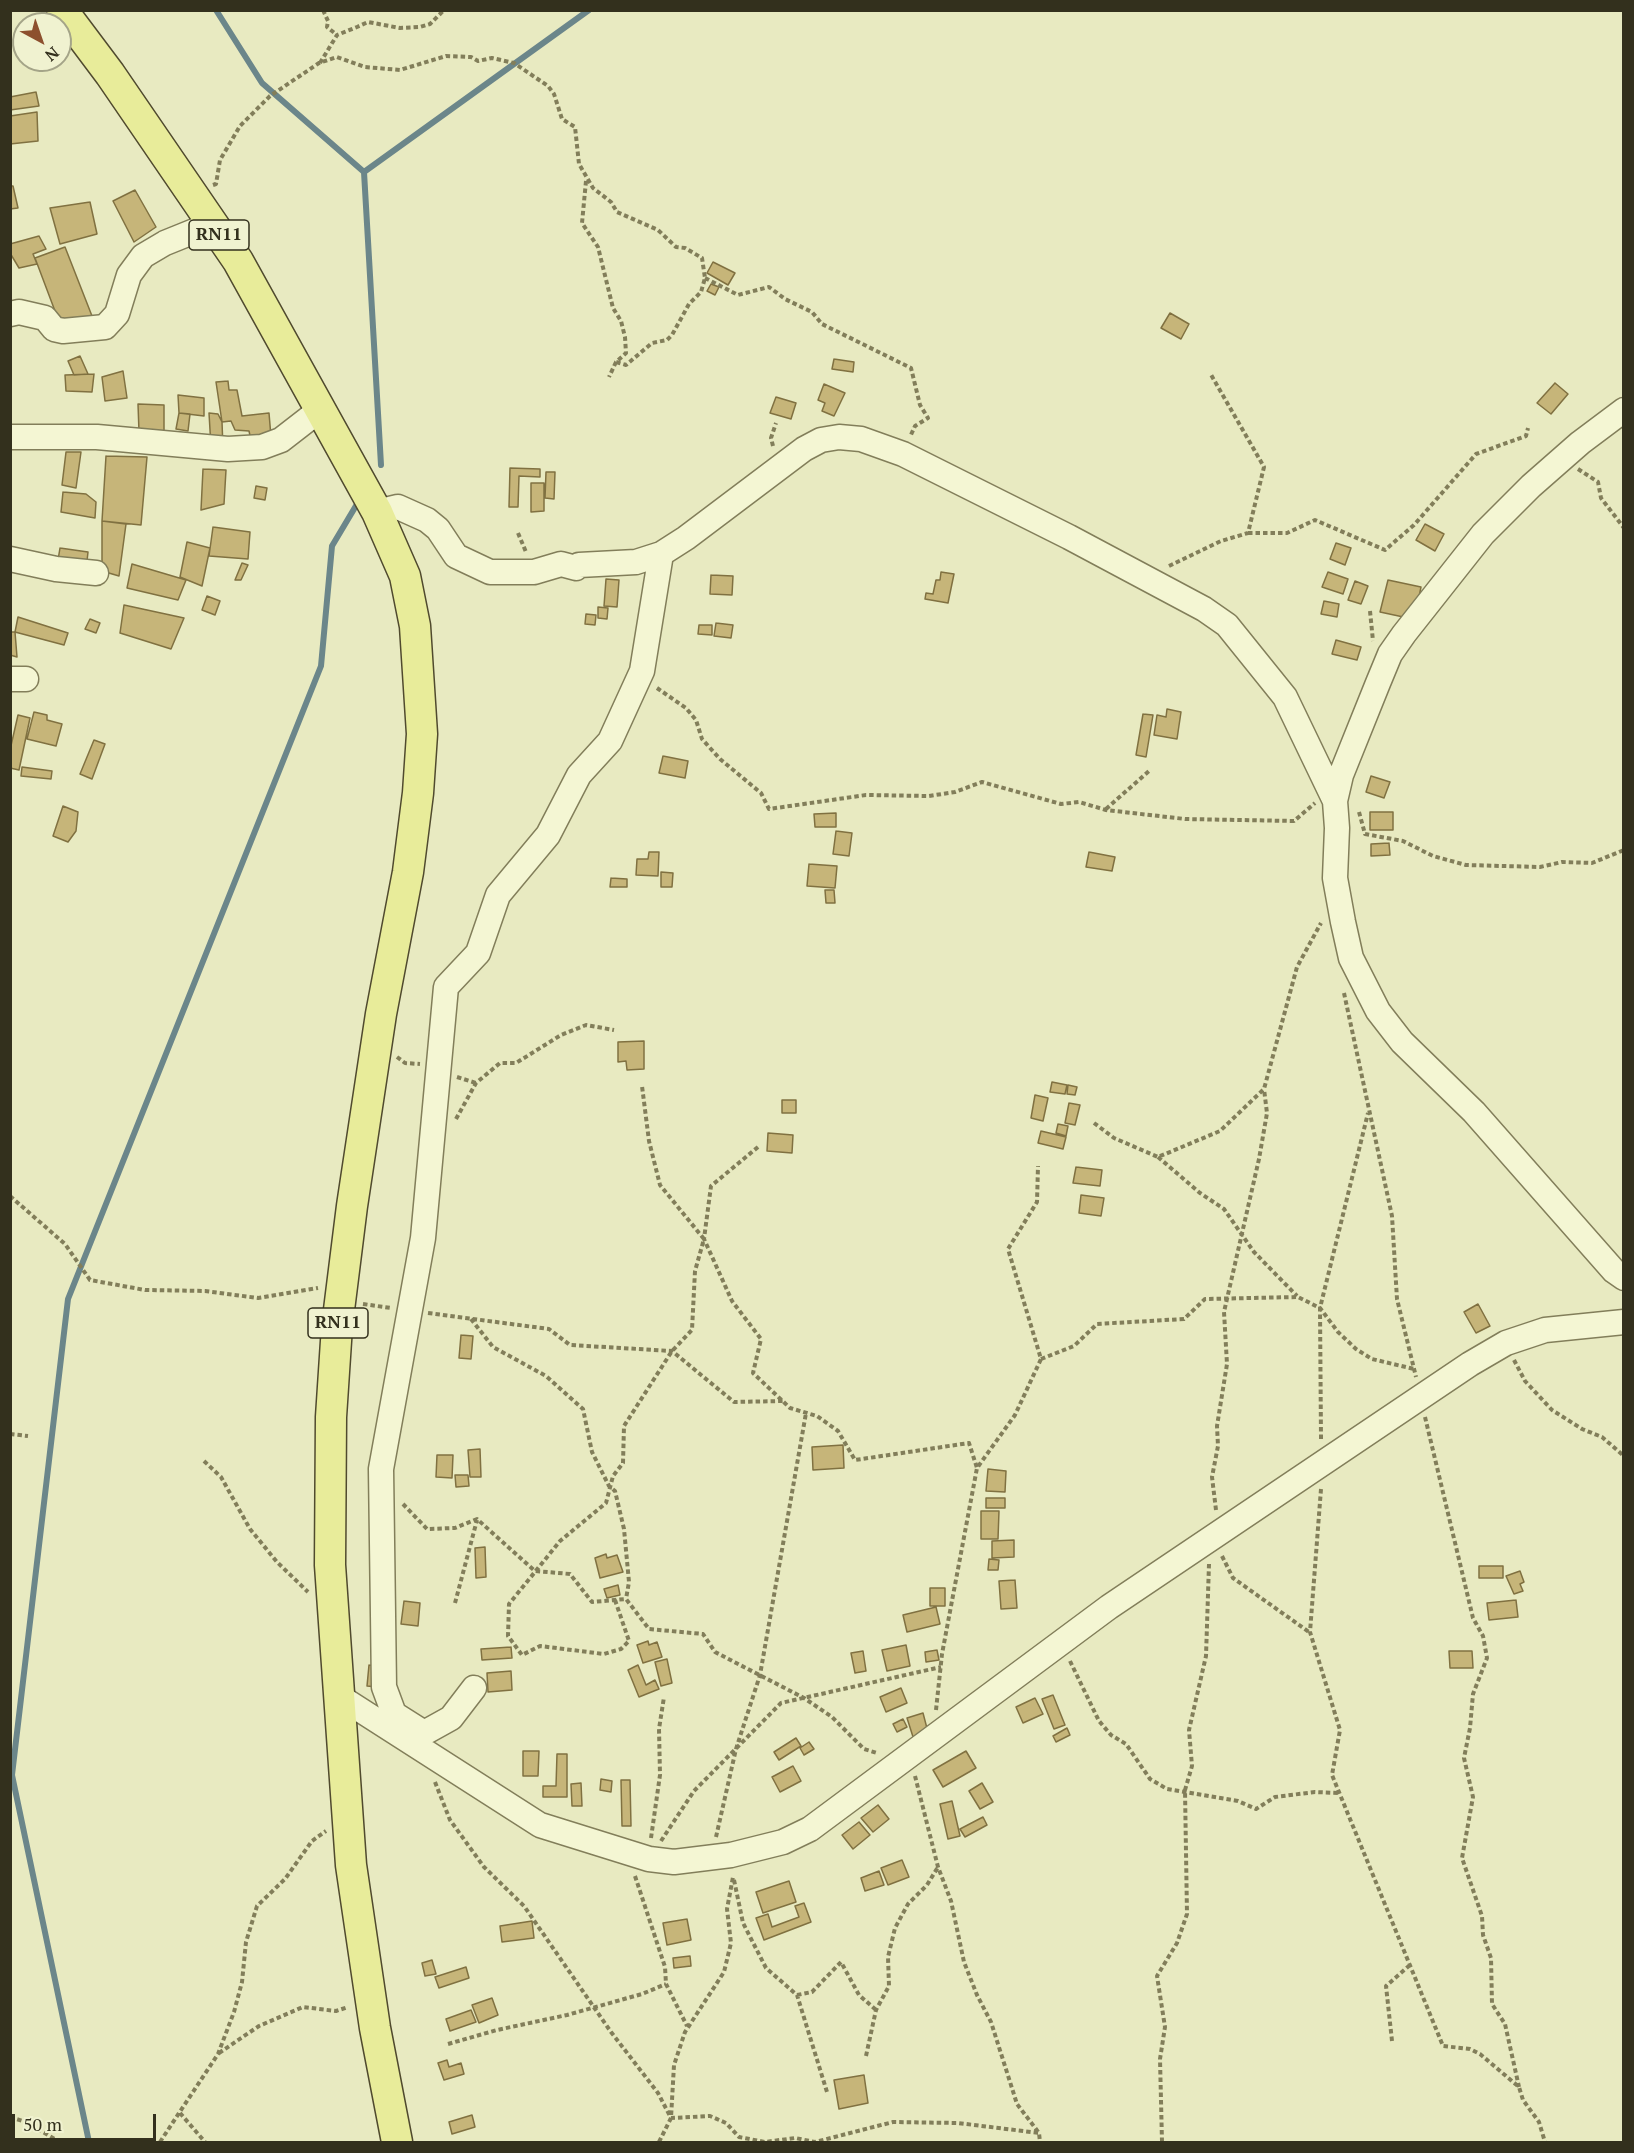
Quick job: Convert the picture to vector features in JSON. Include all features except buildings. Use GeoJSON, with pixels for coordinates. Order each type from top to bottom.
{"type":"FeatureCollection","features":[{"type":"Feature","properties":{"kind":"main road","name":"RN11"},"geometry":{"type":"LineString","coordinates":[[62,10],[110,74],[238,261],[377,512],[405,576],[415,626],[422,734],[408,872],[377,1040],[342,1292],[331,1417],[330,1565],[337,1695],[351,1864],[371,1999],[398,2142]]}},
{"type":"Feature","properties":{"kind":"street"},"geometry":{"type":"LineString","coordinates":[[10,314],[19,312],[45,318],[54,329],[63,331],[105,327],[117,314],[129,275],[143,256],[165,243],[212,224]]}},
{"type":"Feature","properties":{"kind":"street"},"geometry":{"type":"LineString","coordinates":[[10,437],[97,437],[228,449],[262,447],[281,440],[321,409]]}},
{"type":"Feature","properties":{"kind":"street"},"geometry":{"type":"LineString","coordinates":[[1623,410],[1555,465],[1483,534],[1390,654],[1335,789],[1337,828],[1335,878],[1338,894],[1352,958],[1378,1011],[1402,1042],[1474,1112],[1550,1200],[1623,1278]]}},
{"type":"Feature","properties":{"kind":"street"},"geometry":{"type":"LineString","coordinates":[[377,512],[399,507],[427,520],[438,529],[456,556],[490,572],[534,572],[561,564],[576,568],[636,562],[661,554],[820,440],[839,437],[861,439],[903,454],[1204,609],[1227,625],[1285,697],[1335,789]]}},
{"type":"Feature","properties":{"kind":"street"},"geometry":{"type":"LineString","coordinates":[[474,1688],[452,1718],[424,1733],[394,1714],[384,1687],[381,1469],[423,1238],[446,987],[478,953],[498,895],[548,835],[579,775],[610,741],[642,671],[661,554]]}},
{"type":"Feature","properties":{"kind":"street"},"geometry":{"type":"LineString","coordinates":[[10,559],[96,573]]}},
{"type":"Feature","properties":{"kind":"street"},"geometry":{"type":"LineString","coordinates":[[337,1695],[540,1825],[649,1859],[725,1864],[783,1842],[810,1828],[1058,1644],[1210,1538],[1420,1397],[1506,1343],[1545,1330],[1623,1322]]}},
{"type":"Feature","properties":{"kind":"path"},"geometry":{"type":"LineString","coordinates":[[323,10],[328,21],[327,27],[337,35]]}},
{"type":"Feature","properties":{"kind":"path"},"geometry":{"type":"LineString","coordinates":[[319,63],[337,35],[368,22],[400,28],[420,27],[430,24],[444,10]]}},
{"type":"Feature","properties":{"kind":"path"},"geometry":{"type":"LineString","coordinates":[[193,194],[216,184],[220,160],[240,126],[270,96],[319,63],[338,57],[365,67],[400,70],[446,56],[471,57],[478,61],[492,58],[514,63],[548,86],[559,104],[562,119],[575,127],[579,164],[586,181],[611,202],[617,212],[658,230],[676,247],[696,253],[702,258],[705,278],[701,292],[693,299],[667,340],[652,343],[626,365],[616,362]]}},
{"type":"Feature","properties":{"kind":"path"},"geometry":{"type":"LineString","coordinates":[[586,181],[582,223],[598,247],[608,288],[614,308],[623,324],[625,337],[626,353],[616,362],[609,377]]}},
{"type":"Feature","properties":{"kind":"path"},"geometry":{"type":"LineString","coordinates":[[705,278],[738,295],[769,286],[785,299],[812,312],[822,324],[911,368],[920,405],[928,418],[915,426],[903,454]]}},
{"type":"Feature","properties":{"kind":"path"},"geometry":{"type":"LineString","coordinates":[[1210,373],[1264,467],[1248,533]]}},
{"type":"Feature","properties":{"kind":"path"},"geometry":{"type":"LineString","coordinates":[[1145,578],[1221,541],[1248,533],[1287,533],[1315,520],[1385,550],[1414,525],[1476,454],[1526,436],[1528,428]]}},
{"type":"Feature","properties":{"kind":"path"},"geometry":{"type":"LineString","coordinates":[[1555,465],[1579,470],[1598,482],[1601,498],[1623,528]]}},
{"type":"Feature","properties":{"kind":"path"},"geometry":{"type":"LineString","coordinates":[[642,671],[667,697],[686,708],[696,720],[702,739],[720,759],[761,793],[770,809],[866,795],[928,796],[955,792],[982,782],[1061,804],[1079,802],[1106,810],[1185,819],[1294,821],[1335,789],[1352,793],[1365,834],[1404,841],[1433,856],[1466,865],[1540,867],[1562,862],[1592,863],[1623,849]]}},
{"type":"Feature","properties":{"kind":"path"},"geometry":{"type":"LineString","coordinates":[[1106,810],[1149,771]]}},
{"type":"Feature","properties":{"kind":"path"},"geometry":{"type":"LineString","coordinates":[[1162,2142],[1160,2059],[1165,2027],[1157,1976],[1177,1943],[1187,1914],[1185,1790],[1192,1766],[1190,1730],[1206,1656],[1210,1538],[1216,1511],[1212,1477],[1218,1446],[1217,1426],[1227,1364],[1224,1312],[1267,1113],[1264,1089],[1297,967],[1338,894]]}},
{"type":"Feature","properties":{"kind":"path"},"geometry":{"type":"LineString","coordinates":[[1342,983],[1392,1216],[1397,1299],[1473,1618],[1483,1636],[1487,1658],[1473,1694],[1464,1758],[1473,1797],[1462,1858],[1482,1916],[1483,1935],[1491,1958],[1492,2004],[1505,2024],[1523,2100],[1539,2122],[1545,2142]]}},
{"type":"Feature","properties":{"kind":"path"},"geometry":{"type":"LineString","coordinates":[[453,1123],[477,1083],[500,1063],[516,1063],[561,1035],[586,1025],[614,1030]]}},
{"type":"Feature","properties":{"kind":"path"},"geometry":{"type":"LineString","coordinates":[[377,1040],[405,1063],[425,1065],[438,1074]]}},
{"type":"Feature","properties":{"kind":"path"},"geometry":{"type":"LineString","coordinates":[[642,1086],[649,1141],[660,1185],[704,1239],[732,1301],[761,1340],[753,1373],[790,1408],[817,1416],[838,1431],[855,1460],[969,1443],[977,1468]]}},
{"type":"Feature","properties":{"kind":"path"},"geometry":{"type":"LineString","coordinates":[[1158,1157],[1220,1131],[1264,1089]]}},
{"type":"Feature","properties":{"kind":"path"},"geometry":{"type":"LineString","coordinates":[[1369,1110],[1320,1308],[1321,1463],[1310,1632],[1340,1730],[1332,1775],[1443,2046],[1470,2049],[1519,2087]]}},
{"type":"Feature","properties":{"kind":"path"},"geometry":{"type":"LineString","coordinates":[[1094,1124],[1114,1138],[1158,1157],[1200,1193],[1224,1209],[1241,1237],[1298,1297],[1320,1308],[1338,1332],[1356,1349],[1372,1359],[1414,1369]]}},
{"type":"Feature","properties":{"kind":"path"},"geometry":{"type":"LineString","coordinates":[[615,1600],[629,1641],[621,1649],[604,1654],[540,1646],[522,1655],[508,1636],[509,1604],[560,1541],[606,1503],[609,1486],[623,1463],[624,1426],[672,1352],[692,1330],[695,1271],[704,1239],[711,1186],[758,1147]]}},
{"type":"Feature","properties":{"kind":"path"},"geometry":{"type":"LineString","coordinates":[[933,1738],[941,1667],[977,1468],[1015,1415],[1041,1359],[1008,1249],[1037,1202],[1038,1166]]}},
{"type":"Feature","properties":{"kind":"path"},"geometry":{"type":"LineString","coordinates":[[10,1196],[66,1244],[90,1280],[145,1290],[205,1291],[258,1298],[342,1292],[410,1310],[549,1329],[570,1346],[672,1352],[734,1402],[783,1401]]}},
{"type":"Feature","properties":{"kind":"path"},"geometry":{"type":"LineString","coordinates":[[1041,1359],[1074,1346],[1097,1324],[1184,1319],[1205,1299],[1298,1297]]}},
{"type":"Feature","properties":{"kind":"path"},"geometry":{"type":"LineString","coordinates":[[471,1318],[477,1330],[493,1347],[546,1376],[583,1409],[588,1443],[609,1486],[615,1491],[624,1529],[630,1582],[626,1599]]}},
{"type":"Feature","properties":{"kind":"path"},"geometry":{"type":"LineString","coordinates":[[1506,1343],[1525,1381],[1552,1410],[1582,1429],[1602,1437],[1623,1456]]}},
{"type":"Feature","properties":{"kind":"path"},"geometry":{"type":"LineString","coordinates":[[659,2142],[671,2118],[674,2065],[688,2027],[724,1972],[731,1943],[726,1909],[725,1864],[736,1749],[760,1675],[806,1413]]}},
{"type":"Feature","properties":{"kind":"path"},"geometry":{"type":"LineString","coordinates":[[10,1434],[28,1436]]}},
{"type":"Feature","properties":{"kind":"path"},"geometry":{"type":"LineString","coordinates":[[204,1461],[221,1477],[250,1529],[277,1562],[333,1611]]}},
{"type":"Feature","properties":{"kind":"path"},"geometry":{"type":"LineString","coordinates":[[381,1482],[427,1529],[455,1528],[477,1519]]}},
{"type":"Feature","properties":{"kind":"path"},"geometry":{"type":"LineString","coordinates":[[477,1519],[535,1571],[570,1574],[592,1602],[626,1599]]}},
{"type":"Feature","properties":{"kind":"path"},"geometry":{"type":"LineString","coordinates":[[455,1603],[477,1519]]}},
{"type":"Feature","properties":{"kind":"path"},"geometry":{"type":"LineString","coordinates":[[1210,1538],[1233,1578],[1310,1632]]}},
{"type":"Feature","properties":{"kind":"path"},"geometry":{"type":"LineString","coordinates":[[626,1599],[649,1629],[703,1634],[715,1652],[804,1698],[832,1717],[864,1749],[884,1755],[908,1756],[918,1785],[938,1867],[951,1901],[964,1962],[991,2022],[1017,2104],[1039,2133],[1040,2142]]}},
{"type":"Feature","properties":{"kind":"path"},"geometry":{"type":"LineString","coordinates":[[1058,1644],[1072,1664],[1099,1721],[1111,1735],[1126,1744],[1150,1779],[1167,1789],[1185,1790],[1212,1799],[1238,1801],[1256,1809],[1275,1797],[1316,1792],[1339,1793]]}},
{"type":"Feature","properties":{"kind":"path"},"geometry":{"type":"LineString","coordinates":[[649,1859],[694,1791],[781,1703],[941,1667]]}},
{"type":"Feature","properties":{"kind":"path"},"geometry":{"type":"LineString","coordinates":[[649,1859],[660,1775],[659,1729],[664,1697]]}},
{"type":"Feature","properties":{"kind":"path"},"geometry":{"type":"LineString","coordinates":[[423,1751],[450,1820],[484,1867],[524,1906],[611,2032],[658,2093],[671,2118]]}},
{"type":"Feature","properties":{"kind":"path"},"geometry":{"type":"LineString","coordinates":[[160,2142],[218,2054],[234,2012],[242,1982],[246,1942],[257,1906],[285,1880],[312,1841],[347,1817]]}},
{"type":"Feature","properties":{"kind":"path"},"geometry":{"type":"LineString","coordinates":[[626,1852],[662,1956],[666,1984],[688,2027]]}},
{"type":"Feature","properties":{"kind":"path"},"geometry":{"type":"LineString","coordinates":[[725,1864],[743,1923],[766,1968],[797,1995],[827,2092]]}},
{"type":"Feature","properties":{"kind":"path"},"geometry":{"type":"LineString","coordinates":[[866,2056],[876,2010],[889,1986],[888,1957],[895,1928],[908,1904],[927,1885],[938,1867]]}},
{"type":"Feature","properties":{"kind":"path"},"geometry":{"type":"LineString","coordinates":[[797,1995],[812,1992],[841,1962],[858,1995],[876,2010]]}},
{"type":"Feature","properties":{"kind":"path"},"geometry":{"type":"LineString","coordinates":[[1392,2041],[1386,1986],[1410,1965]]}},
{"type":"Feature","properties":{"kind":"path"},"geometry":{"type":"LineString","coordinates":[[448,2044],[595,2007],[666,1984]]}},
{"type":"Feature","properties":{"kind":"path"},"geometry":{"type":"LineString","coordinates":[[218,2054],[259,2026],[303,2007],[336,2011],[371,1999]]}},
{"type":"Feature","properties":{"kind":"path"},"geometry":{"type":"LineString","coordinates":[[180,2113],[205,2142]]}},
{"type":"Feature","properties":{"kind":"path"},"geometry":{"type":"LineString","coordinates":[[671,2118],[710,2116],[726,2123],[739,2137],[765,2142],[795,2138],[815,2142],[893,2122],[958,2123],[1039,2133]]}},
{"type":"Feature","properties":{"kind":"path"},"geometry":{"type":"LineString","coordinates":[[10,2117],[26,2122],[58,2141],[94,2142]]}},
{"type":"Feature","properties":{"kind":"waterway"},"geometry":{"type":"LineString","coordinates":[[216,10],[262,83],[364,172]]}},
{"type":"Feature","properties":{"kind":"waterway"},"geometry":{"type":"LineString","coordinates":[[381,465],[364,172],[589,10]]}},
{"type":"Feature","properties":{"kind":"waterway"},"geometry":{"type":"LineString","coordinates":[[89,2142],[12,1775],[68,1299],[321,666],[332,546],[360,499]]}}]}
